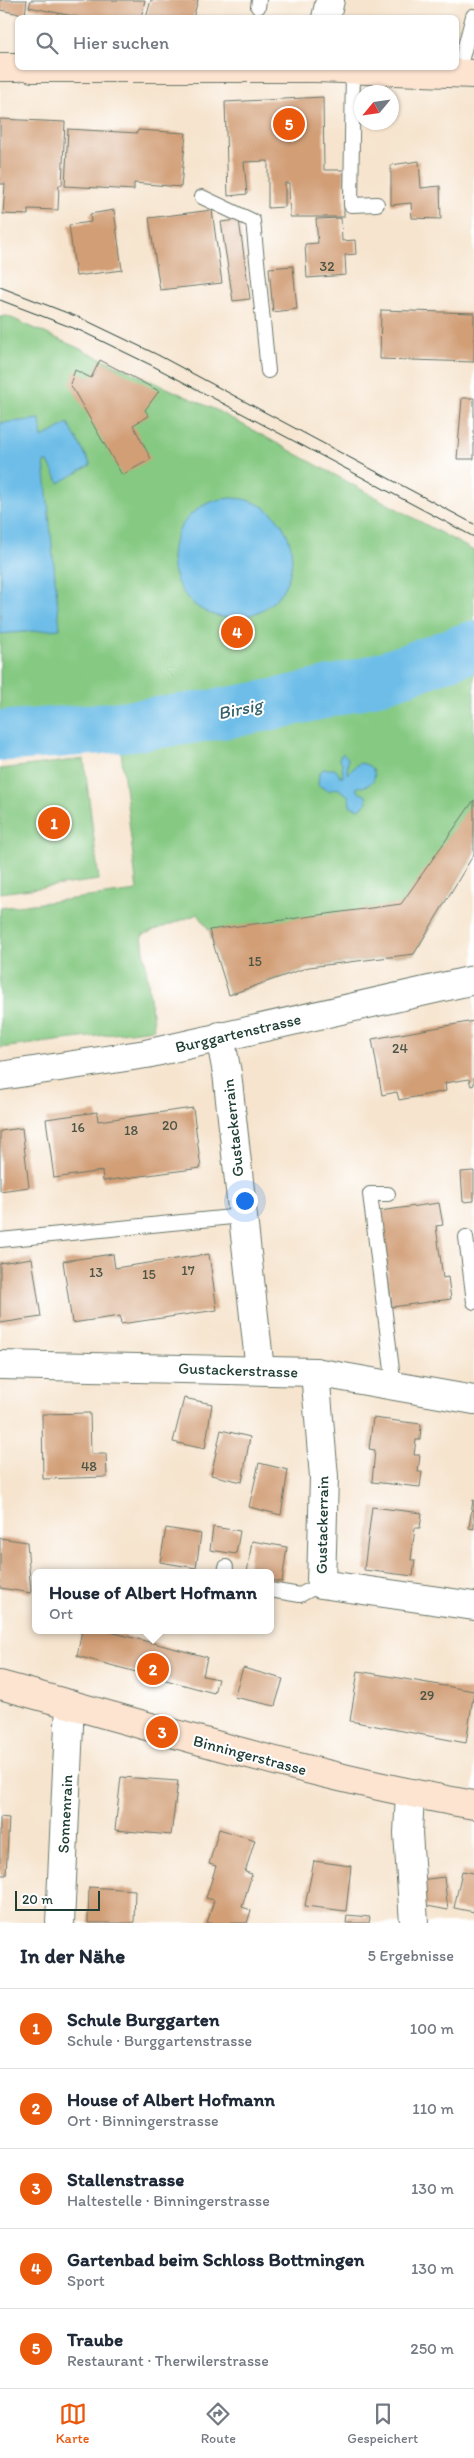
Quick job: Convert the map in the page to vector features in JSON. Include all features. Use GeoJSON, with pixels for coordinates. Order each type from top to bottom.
{"type":"FeatureCollection","features":[{"type":"Feature","properties":{"kind":"main road"},"geometry":{"type":"LineString","coordinates":[[0,67],[15,67]]}},
{"type":"Feature","properties":{"kind":"main road"},"geometry":{"type":"LineString","coordinates":[[353,70],[466,73]]}},
{"type":"Feature","properties":{"kind":"main road","name":"Binningerstrasse"},"geometry":{"type":"LineString","coordinates":[[0,1685],[180,1736],[367,1785],[474,1805]]}},
{"type":"Feature","properties":{"kind":"street"},"geometry":{"type":"LineString","coordinates":[[327,15],[330,0]]}},
{"type":"Feature","properties":{"kind":"street","name":"Burggartenstrasse"},"geometry":{"type":"LineString","coordinates":[[0,1076],[146,1054],[474,980]]}},
{"type":"Feature","properties":{"kind":"street","name":"Gustackerrain"},"geometry":{"type":"LineString","coordinates":[[220,1036],[227,1073],[260,1370]]}},
{"type":"Feature","properties":{"kind":"street","name":"Gustackerstrasse"},"geometry":{"type":"LineString","coordinates":[[0,1365],[315,1372],[474,1400]]}},
{"type":"Feature","properties":{"kind":"street","name":"Gustackerrain"},"geometry":{"type":"LineString","coordinates":[[315,1372],[324,1477],[321,1584],[474,1606]]}},
{"type":"Feature","properties":{"kind":"street","name":"Sonnenrain"},"geometry":{"type":"LineString","coordinates":[[60,1923],[70,1704]]}},
{"type":"Feature","properties":{"kind":"street"},"geometry":{"type":"LineString","coordinates":[[410,1794],[408,1833],[414,1923]]}},
{"type":"Feature","properties":{"kind":"lane"},"geometry":{"type":"LineString","coordinates":[[466,73],[473,16]]}},
{"type":"Feature","properties":{"kind":"lane"},"geometry":{"type":"LineString","coordinates":[[353,70],[351,205],[377,204]]}},
{"type":"Feature","properties":{"kind":"lane"},"geometry":{"type":"LineString","coordinates":[[202,197],[252,221],[268,371]]}},
{"type":"Feature","properties":{"kind":"lane"},"geometry":{"type":"LineString","coordinates":[[388,1194],[370,1194],[394,1386]]}},
{"type":"Feature","properties":{"kind":"lane"},"geometry":{"type":"LineString","coordinates":[[0,1240],[242,1216]]}},
{"type":"Feature","properties":{"kind":"lane"},"geometry":{"type":"LineString","coordinates":[[466,1237],[474,1302]]}},
{"type":"Feature","properties":{"kind":"lane"},"geometry":{"type":"LineString","coordinates":[[274,1591],[300,1595],[321,1584]]}},
{"type":"Feature","properties":{"kind":"green space"},"geometry":{"type":"Polygon","coordinates":[[[7,316],[216,410],[474,551],[474,854],[414,954],[309,967],[229,995],[209,930],[198,914],[142,935],[154,1029],[0,1048],[0,908],[137,891],[117,716],[0,713],[0,317],[7,316]]]}},
{"type":"Feature","properties":{"kind":"green space"},"geometry":{"type":"Polygon","coordinates":[[[84,759],[99,880],[0,893],[0,769],[84,759]]]}},
{"type":"Feature","properties":{"kind":"water"},"geometry":{"type":"Polygon","coordinates":[[[40,419],[42,438],[68,423],[91,465],[59,483],[48,462],[44,462],[60,629],[0,634],[0,423],[40,419]]]}},
{"type":"Feature","properties":{"kind":"water"},"geometry":{"type":"Polygon","coordinates":[[[232,498],[255,502],[275,515],[288,535],[292,558],[288,581],[275,601],[255,614],[232,618],[209,614],[189,601],[176,581],[172,558],[176,535],[189,515],[209,502],[232,498]]]}},
{"type":"Feature","properties":{"kind":"water"},"geometry":{"type":"Polygon","coordinates":[[[343,753],[348,758],[347,774],[359,763],[371,768],[374,772],[373,780],[370,784],[357,787],[357,791],[366,796],[367,802],[360,809],[350,806],[349,796],[337,788],[328,791],[318,785],[319,774],[323,769],[335,769],[343,777],[342,763],[339,758],[343,753]]]}},
{"type":"Feature","properties":{"kind":"building"},"geometry":{"type":"Polygon","coordinates":[[[0,0],[27,0],[25,15],[0,10],[0,0]]]}},
{"type":"Feature","properties":{"kind":"building"},"geometry":{"type":"Polygon","coordinates":[[[31,0],[145,0],[142,15],[68,15],[29,7],[31,0]]]}},
{"type":"Feature","properties":{"kind":"building"},"geometry":{"type":"Polygon","coordinates":[[[151,0],[198,0],[194,15],[147,15],[151,0]]]}},
{"type":"Feature","properties":{"kind":"building"},"geometry":{"type":"Polygon","coordinates":[[[323,97],[324,170],[344,170],[344,217],[290,217],[289,183],[285,183],[285,207],[268,208],[268,161],[244,162],[247,194],[228,196],[225,102],[323,97]]]}},
{"type":"Feature","properties":{"kind":"building"},"geometry":{"type":"Polygon","coordinates":[[[0,119],[65,122],[62,185],[59,185],[58,210],[28,209],[28,215],[3,214],[5,184],[0,184],[0,119]]]}},
{"type":"Feature","properties":{"kind":"building"},"geometry":{"type":"Polygon","coordinates":[[[68,129],[137,133],[138,130],[186,133],[181,187],[134,183],[134,190],[65,186],[68,129]]]}},
{"type":"Feature","properties":{"kind":"building"},"geometry":{"type":"Polygon","coordinates":[[[419,161],[421,188],[440,186],[441,219],[412,218],[411,203],[391,205],[391,165],[419,161]]]}},
{"type":"Feature","properties":{"kind":"building"},"geometry":{"type":"Polygon","coordinates":[[[114,210],[122,270],[76,276],[69,225],[91,222],[90,214],[114,210]]]}},
{"type":"Feature","properties":{"kind":"building"},"geometry":{"type":"Polygon","coordinates":[[[212,210],[222,283],[160,290],[149,218],[212,210]]]}},
{"type":"Feature","properties":{"kind":"building"},"geometry":{"type":"Polygon","coordinates":[[[341,218],[342,241],[355,240],[356,254],[345,255],[346,275],[307,278],[305,244],[318,243],[316,219],[341,218]]]}},
{"type":"Feature","properties":{"kind":"building"},"geometry":{"type":"Polygon","coordinates":[[[239,220],[250,299],[233,301],[221,222],[239,220]]]}},
{"type":"Feature","properties":{"kind":"building"},"geometry":{"type":"Polygon","coordinates":[[[293,266],[297,309],[273,312],[269,268],[293,266]]]}},
{"type":"Feature","properties":{"kind":"building"},"geometry":{"type":"Polygon","coordinates":[[[381,310],[474,313],[474,362],[380,359],[381,310]]]}},
{"type":"Feature","properties":{"kind":"building"},"geometry":{"type":"Polygon","coordinates":[[[100,360],[159,391],[145,410],[149,416],[133,425],[151,459],[122,475],[70,384],[75,370],[91,378],[100,360]]]}},
{"type":"Feature","properties":{"kind":"building"},"geometry":{"type":"Polygon","coordinates":[[[462,398],[474,398],[474,459],[457,459],[462,398]]]}},
{"type":"Feature","properties":{"kind":"building"},"geometry":{"type":"Polygon","coordinates":[[[474,800],[474,854],[414,954],[309,967],[229,995],[209,930],[401,904],[474,800]]]}},
{"type":"Feature","properties":{"kind":"building"},"geometry":{"type":"Polygon","coordinates":[[[474,1021],[474,1085],[471,1086],[469,1079],[445,1083],[446,1091],[399,1100],[397,1092],[382,1095],[372,1039],[474,1021]]]}},
{"type":"Feature","properties":{"kind":"building"},"geometry":{"type":"Polygon","coordinates":[[[193,1108],[201,1168],[103,1181],[102,1171],[54,1178],[46,1119],[97,1112],[98,1121],[193,1108]]]}},
{"type":"Feature","properties":{"kind":"building"},"geometry":{"type":"Polygon","coordinates":[[[22,1128],[29,1187],[0,1191],[0,1131],[22,1128]]]}},
{"type":"Feature","properties":{"kind":"building"},"geometry":{"type":"Polygon","coordinates":[[[474,1171],[474,1201],[463,1202],[461,1172],[474,1171]]]}},
{"type":"Feature","properties":{"kind":"building"},"geometry":{"type":"Polygon","coordinates":[[[439,1203],[443,1225],[436,1226],[443,1278],[448,1277],[451,1299],[392,1307],[379,1211],[439,1203]]]}},
{"type":"Feature","properties":{"kind":"building"},"geometry":{"type":"Polygon","coordinates":[[[113,1254],[115,1268],[209,1254],[217,1310],[121,1324],[120,1316],[72,1323],[63,1261],[113,1254]]]}},
{"type":"Feature","properties":{"kind":"building"},"geometry":{"type":"Polygon","coordinates":[[[32,1258],[41,1317],[0,1323],[0,1263],[32,1258]]]}},
{"type":"Feature","properties":{"kind":"building"},"geometry":{"type":"Polygon","coordinates":[[[184,1398],[212,1404],[205,1449],[173,1442],[184,1398]]]}},
{"type":"Feature","properties":{"kind":"building"},"geometry":{"type":"Polygon","coordinates":[[[90,1413],[91,1454],[106,1454],[107,1477],[43,1479],[42,1414],[90,1413]]]}},
{"type":"Feature","properties":{"kind":"building"},"geometry":{"type":"Polygon","coordinates":[[[373,1418],[421,1424],[420,1440],[416,1440],[414,1455],[420,1455],[418,1472],[422,1472],[420,1487],[372,1482],[375,1450],[369,1449],[373,1418]]]}},
{"type":"Feature","properties":{"kind":"building"},"geometry":{"type":"Polygon","coordinates":[[[221,1430],[250,1437],[242,1482],[211,1475],[221,1430]]]}},
{"type":"Feature","properties":{"kind":"building"},"geometry":{"type":"Polygon","coordinates":[[[259,1463],[288,1470],[281,1515],[249,1507],[259,1463]]]}},
{"type":"Feature","properties":{"kind":"building"},"geometry":{"type":"Polygon","coordinates":[[[474,1500],[474,1529],[469,1528],[474,1500]]]}},
{"type":"Feature","properties":{"kind":"building"},"geometry":{"type":"Polygon","coordinates":[[[372,1507],[422,1513],[420,1528],[415,1528],[411,1560],[415,1560],[413,1576],[364,1570],[372,1507]]]}},
{"type":"Feature","properties":{"kind":"building"},"geometry":{"type":"Polygon","coordinates":[[[213,1527],[240,1531],[236,1554],[210,1550],[213,1527]]]}},
{"type":"Feature","properties":{"kind":"building"},"geometry":{"type":"Polygon","coordinates":[[[166,1528],[201,1534],[196,1568],[160,1562],[166,1528]]]}},
{"type":"Feature","properties":{"kind":"building"},"geometry":{"type":"Polygon","coordinates":[[[0,1538],[27,1542],[31,1593],[0,1588],[0,1538]]]}},
{"type":"Feature","properties":{"kind":"building"},"geometry":{"type":"Polygon","coordinates":[[[252,1541],[287,1547],[282,1582],[274,1581],[274,1569],[248,1569],[252,1541]]]}},
{"type":"Feature","properties":{"kind":"building"},"geometry":{"type":"Polygon","coordinates":[[[81,1634],[118,1634],[207,1657],[203,1676],[218,1679],[214,1693],[77,1656],[81,1634]]]}},
{"type":"Feature","properties":{"kind":"building"},"geometry":{"type":"Polygon","coordinates":[[[243,1668],[283,1679],[275,1706],[234,1697],[243,1668]]]}},
{"type":"Feature","properties":{"kind":"building"},"geometry":{"type":"Polygon","coordinates":[[[358,1671],[474,1691],[466,1743],[350,1721],[358,1671]]]}},
{"type":"Feature","properties":{"kind":"building"},"geometry":{"type":"Polygon","coordinates":[[[121,1777],[178,1781],[171,1835],[115,1830],[121,1777]]]}},
{"type":"Feature","properties":{"kind":"building"},"geometry":{"type":"Polygon","coordinates":[[[0,1817],[9,1818],[6,1875],[0,1875],[0,1817]]]}},
{"type":"Feature","properties":{"kind":"building"},"geometry":{"type":"Polygon","coordinates":[[[219,1829],[255,1840],[245,1872],[252,1874],[242,1907],[251,1910],[247,1923],[207,1923],[214,1900],[206,1898],[216,1866],[209,1864],[219,1829]]]}},
{"type":"Feature","properties":{"kind":"building"},"geometry":{"type":"Polygon","coordinates":[[[314,1861],[351,1866],[346,1911],[305,1906],[314,1861]]]}},
{"type":"Feature","properties":{"kind":"building"},"geometry":{"type":"Polygon","coordinates":[[[462,1871],[474,1873],[474,1912],[454,1908],[462,1871]]]}},
{"type":"Feature","properties":{"kind":"building"},"geometry":{"type":"Polygon","coordinates":[[[444,1877],[448,1910],[422,1905],[420,1880],[444,1877]]]}},
{"type":"Feature","properties":{"kind":"building"},"geometry":{"type":"Polygon","coordinates":[[[89,1887],[135,1890],[134,1923],[88,1923],[89,1887]]]}},
{"type":"Feature","properties":{"kind":"building"},"geometry":{"type":"Polygon","coordinates":[[[347,1915],[370,1917],[369,1923],[346,1923],[347,1915]]]}},
{"type":"Feature","properties":{"kind":"waterway","name":"Birsig"},"geometry":{"type":"LineString","coordinates":[[0,736],[139,725],[276,704],[380,678],[474,646]]}},
{"type":"Feature","properties":{"kind":"tram line"},"geometry":{"type":"LineString","coordinates":[[0,287],[83,319],[158,355],[474,524]]}},
{"type":"Feature","properties":{"kind":"tram line"},"geometry":{"type":"LineString","coordinates":[[0,300],[81,331],[153,366],[474,537]]}},
{"type":"Feature","properties":{"kind":"place","name":"Traube"},"geometry":{"type":"Point","coordinates":[289,124]}},
{"type":"Feature","properties":{"kind":"place","name":"Gartenbad beim Schloss Bottmingen"},"geometry":{"type":"Point","coordinates":[237,632]}},
{"type":"Feature","properties":{"kind":"place","name":"Schule Burggarten"},"geometry":{"type":"Point","coordinates":[54,823]}},
{"type":"Feature","properties":{"kind":"place","name":"House of Albert Hofmann"},"geometry":{"type":"Point","coordinates":[153,1669]}},
{"type":"Feature","properties":{"kind":"place","name":"Stallenstrasse"},"geometry":{"type":"Point","coordinates":[162,1732]}}]}
